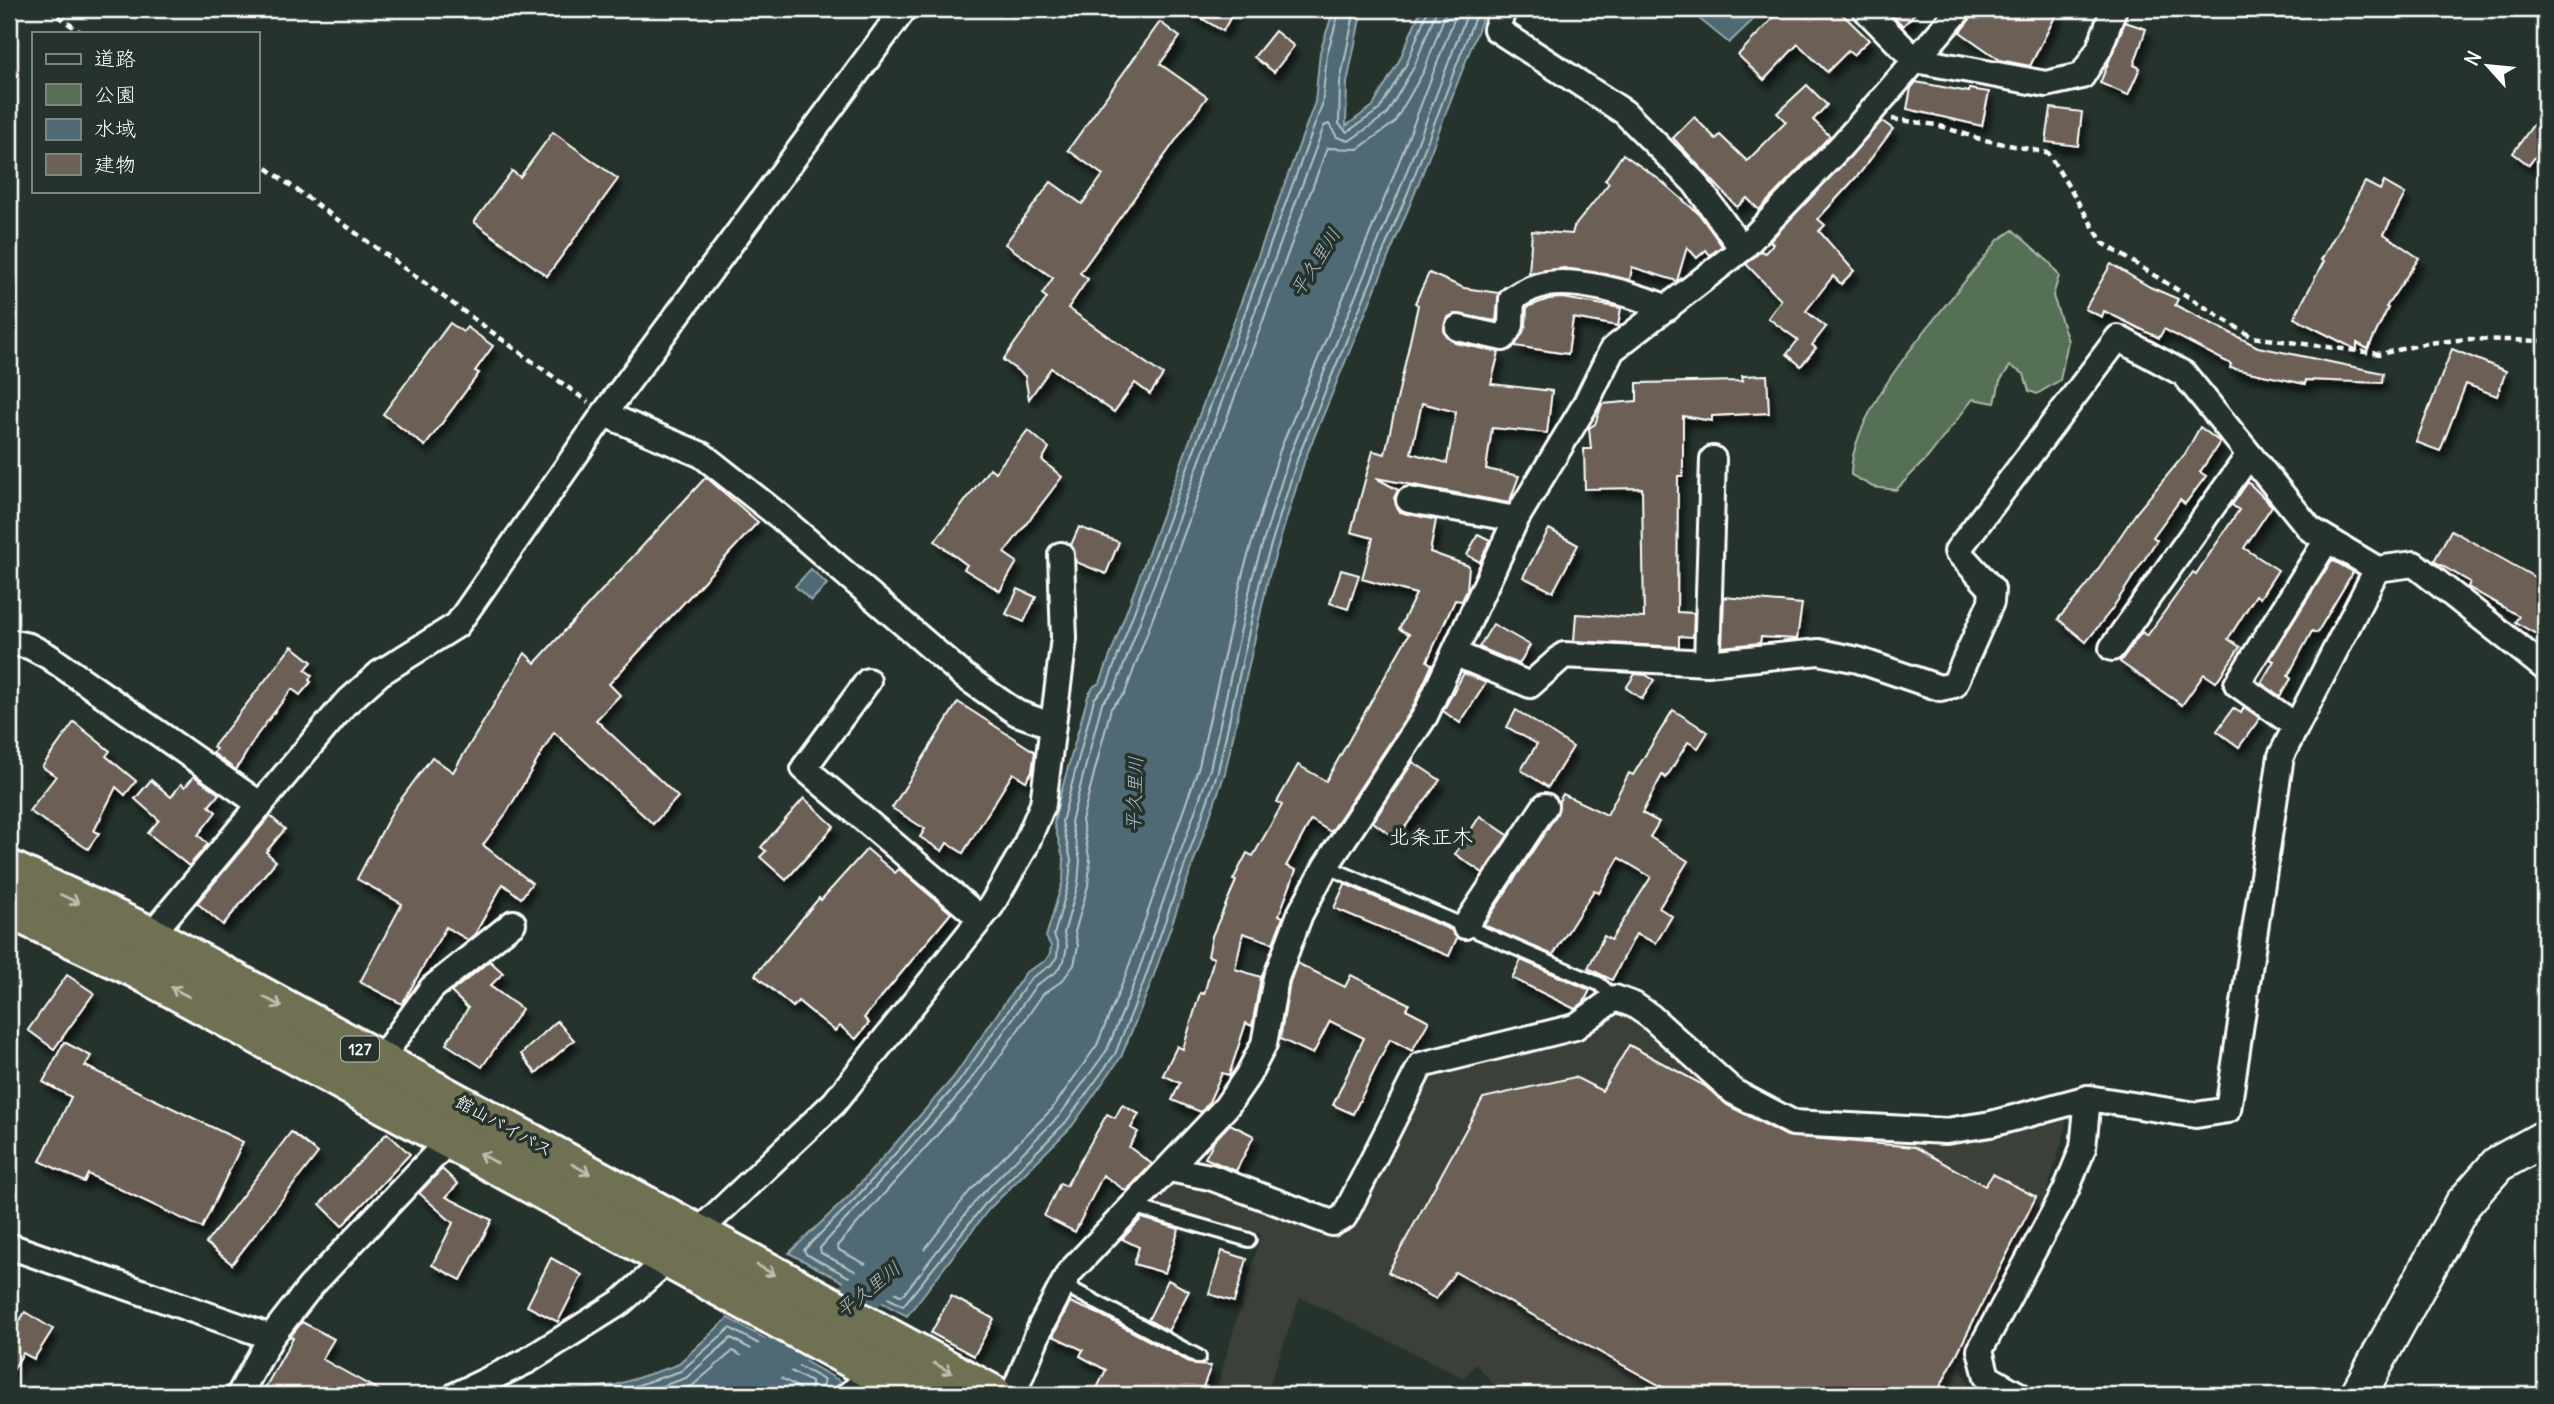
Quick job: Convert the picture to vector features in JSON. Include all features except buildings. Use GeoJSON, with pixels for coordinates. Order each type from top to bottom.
{"type":"FeatureCollection","features":[{"type":"Feature","properties":{"kind":"highway","name":"館山バイパス"},"geometry":{"type":"LineString","coordinates":[[9,870],[150,936],[380,1060],[878,1364],[919,1395]]}},
{"type":"Feature","properties":{"kind":"highway","name":"館山バイパス"},"geometry":{"type":"LineString","coordinates":[[9,908],[136,968],[451,1138],[687,1247]]}},
{"type":"Feature","properties":{"kind":"highway","name":"館山バイパス"},"geometry":{"type":"LineString","coordinates":[[878,1364],[993,1395]]}},
{"type":"Feature","properties":{"kind":"street"},"geometry":{"type":"LineString","coordinates":[[150,936],[353,697],[380,673],[457,625],[604,414],[904,9]]}},
{"type":"Feature","properties":{"kind":"street"},"geometry":{"type":"LineString","coordinates":[[1504,9],[1496,29],[1624,112],[1695,183],[1742,249]]}},
{"type":"Feature","properties":{"kind":"street"},"geometry":{"type":"LineString","coordinates":[[1864,9],[1915,60],[2046,84],[2082,76],[2099,49],[2114,9]]}},
{"type":"Feature","properties":{"kind":"street"},"geometry":{"type":"LineString","coordinates":[[1013,1395],[1062,1284],[1226,1107],[1248,1075],[1264,1044],[1276,978],[1300,914],[1326,866],[1425,716],[1457,653],[1516,519],[1584,407],[1612,350],[1742,249],[1873,110],[1960,9]]}},
{"type":"Feature","properties":{"kind":"street"},"geometry":{"type":"LineString","coordinates":[[1458,328],[1503,338],[1511,325],[1512,299],[1533,287],[1562,284],[1630,293],[1668,308]]}},
{"type":"Feature","properties":{"kind":"street"},"geometry":{"type":"LineString","coordinates":[[1457,653],[1530,685],[1564,655],[1707,663],[1819,652],[1858,660],[1940,688],[1954,685],[1990,602],[1992,589],[1957,551],[2118,338],[2184,374],[2309,529],[2377,569],[2414,564],[2545,668]]}},
{"type":"Feature","properties":{"kind":"street"},"geometry":{"type":"LineString","coordinates":[[604,414],[702,455],[779,516],[964,676],[1017,713],[1051,725]]}},
{"type":"Feature","properties":{"kind":"street"},"geometry":{"type":"LineString","coordinates":[[2112,648],[2249,455]]}},
{"type":"Feature","properties":{"kind":"street"},"geometry":{"type":"LineString","coordinates":[[1707,663],[1713,459]]}},
{"type":"Feature","properties":{"kind":"street"},"geometry":{"type":"LineString","coordinates":[[1409,500],[1516,519]]}},
{"type":"Feature","properties":{"kind":"street"},"geometry":{"type":"LineString","coordinates":[[2296,726],[2237,684],[2328,540]]}},
{"type":"Feature","properties":{"kind":"street"},"geometry":{"type":"LineString","coordinates":[[456,1395],[527,1361],[594,1319],[621,1301],[687,1247],[834,1103],[991,906],[1024,849],[1043,804],[1064,638],[1061,555]]}},
{"type":"Feature","properties":{"kind":"street"},"geometry":{"type":"LineString","coordinates":[[1169,1169],[1210,1177],[1332,1223],[1344,1217],[1421,1065],[1575,1027],[1615,998],[1634,1005],[1650,1016],[1734,1092],[1793,1123],[1946,1131],[1991,1124],[2088,1098],[2196,1115],[2228,1110],[2281,756],[2377,569]]}},
{"type":"Feature","properties":{"kind":"street"},"geometry":{"type":"LineString","coordinates":[[9,642],[29,646],[48,656],[261,805]]}},
{"type":"Feature","properties":{"kind":"street"},"geometry":{"type":"LineString","coordinates":[[868,681],[804,768],[980,918]]}},
{"type":"Feature","properties":{"kind":"street"},"geometry":{"type":"LineString","coordinates":[[1465,926],[1545,806]]}},
{"type":"Feature","properties":{"kind":"street"},"geometry":{"type":"LineString","coordinates":[[380,1060],[432,988],[513,923]]}},
{"type":"Feature","properties":{"kind":"street"},"geometry":{"type":"LineString","coordinates":[[2019,1395],[1987,1377],[1980,1350],[2066,1190],[2083,1148],[2088,1098]]}},
{"type":"Feature","properties":{"kind":"street"},"geometry":{"type":"LineString","coordinates":[[239,1395],[271,1337],[310,1287],[451,1138]]}},
{"type":"Feature","properties":{"kind":"street"},"geometry":{"type":"LineString","coordinates":[[2358,1395],[2463,1204],[2498,1164],[2545,1138]]}},
{"type":"Feature","properties":{"kind":"street"},"geometry":{"type":"LineString","coordinates":[[9,1246],[271,1337]]}},
{"type":"Feature","properties":{"kind":"lane"},"geometry":{"type":"LineString","coordinates":[[1326,866],[1598,984],[1615,998]]}},
{"type":"Feature","properties":{"kind":"lane"},"geometry":{"type":"LineString","coordinates":[[1132,1206],[1249,1240]]}},
{"type":"Feature","properties":{"kind":"lane"},"geometry":{"type":"LineString","coordinates":[[1062,1284],[1199,1357]]}},
{"type":"Feature","properties":{"kind":"path"},"geometry":{"type":"LineString","coordinates":[[48,9],[81,32]]}},
{"type":"Feature","properties":{"kind":"path"},"geometry":{"type":"LineString","coordinates":[[1873,110],[1896,120],[1937,125],[1980,139],[2048,153],[2103,243],[2252,337],[2379,354],[2428,342],[2468,339],[2545,341]]}},
{"type":"Feature","properties":{"kind":"path"},"geometry":{"type":"LineString","coordinates":[[259,162],[604,414]]}},
{"type":"Feature","properties":{"kind":"shaded area"},"geometry":{"type":"Polygon","coordinates":[[[1607,993],[1719,1086],[1795,1117],[1943,1126],[2071,1098],[2063,1138],[2045,1197],[1961,1367],[1971,1392],[1976,1395],[1503,1395],[1476,1364],[1464,1378],[1300,1297],[1266,1395],[1251,1395],[1218,1384],[1261,1234],[1151,1205],[1184,1163],[1329,1214],[1406,1061],[1572,1020],[1582,1013],[1589,1000],[1607,993]]]}},
{"type":"Feature","properties":{"kind":"green space"},"geometry":{"type":"Polygon","coordinates":[[[2013,230],[2050,263],[2059,276],[2053,296],[2068,341],[2060,380],[2037,394],[2029,391],[2024,374],[2010,366],[2000,381],[1995,403],[1973,399],[1928,457],[1896,490],[1873,487],[1851,475],[1855,447],[1868,416],[1886,385],[1932,321],[1998,240],[2013,230]]]}},
{"type":"Feature","properties":{"kind":"water"},"geometry":{"type":"Polygon","coordinates":[[[1334,9],[1362,9],[1347,83],[1346,126],[1373,106],[1400,59],[1421,9],[1486,9],[1414,195],[1305,459],[1268,579],[1225,773],[1150,986],[1121,1057],[1072,1126],[989,1209],[907,1316],[789,1253],[849,1196],[953,1078],[1026,972],[1045,961],[1050,954],[1051,946],[1046,937],[1063,880],[1064,860],[1054,824],[1088,696],[1094,686],[1100,683],[1315,102],[1320,52],[1334,9]]]}},
{"type":"Feature","properties":{"kind":"water"},"geometry":{"type":"Polygon","coordinates":[[[1687,9],[1744,9],[1754,19],[1729,43],[1687,9]]]}},
{"type":"Feature","properties":{"kind":"water"},"geometry":{"type":"Polygon","coordinates":[[[811,569],[827,584],[811,601],[795,586],[811,569]]]}},
{"type":"Feature","properties":{"kind":"water"},"geometry":{"type":"Polygon","coordinates":[[[728,1318],[842,1382],[823,1395],[521,1395],[549,1386],[571,1390],[616,1385],[677,1365],[728,1318]]]}},
{"type":"Feature","properties":{"kind":"waterway","name":"平久里川"},"geometry":{"type":"LineString","coordinates":[[720,1395],[826,1322],[906,1258]]}},
{"type":"Feature","properties":{"kind":"district","name":"北条正木"},"geometry":{"type":"Point","coordinates":[1431,837]}}]}
